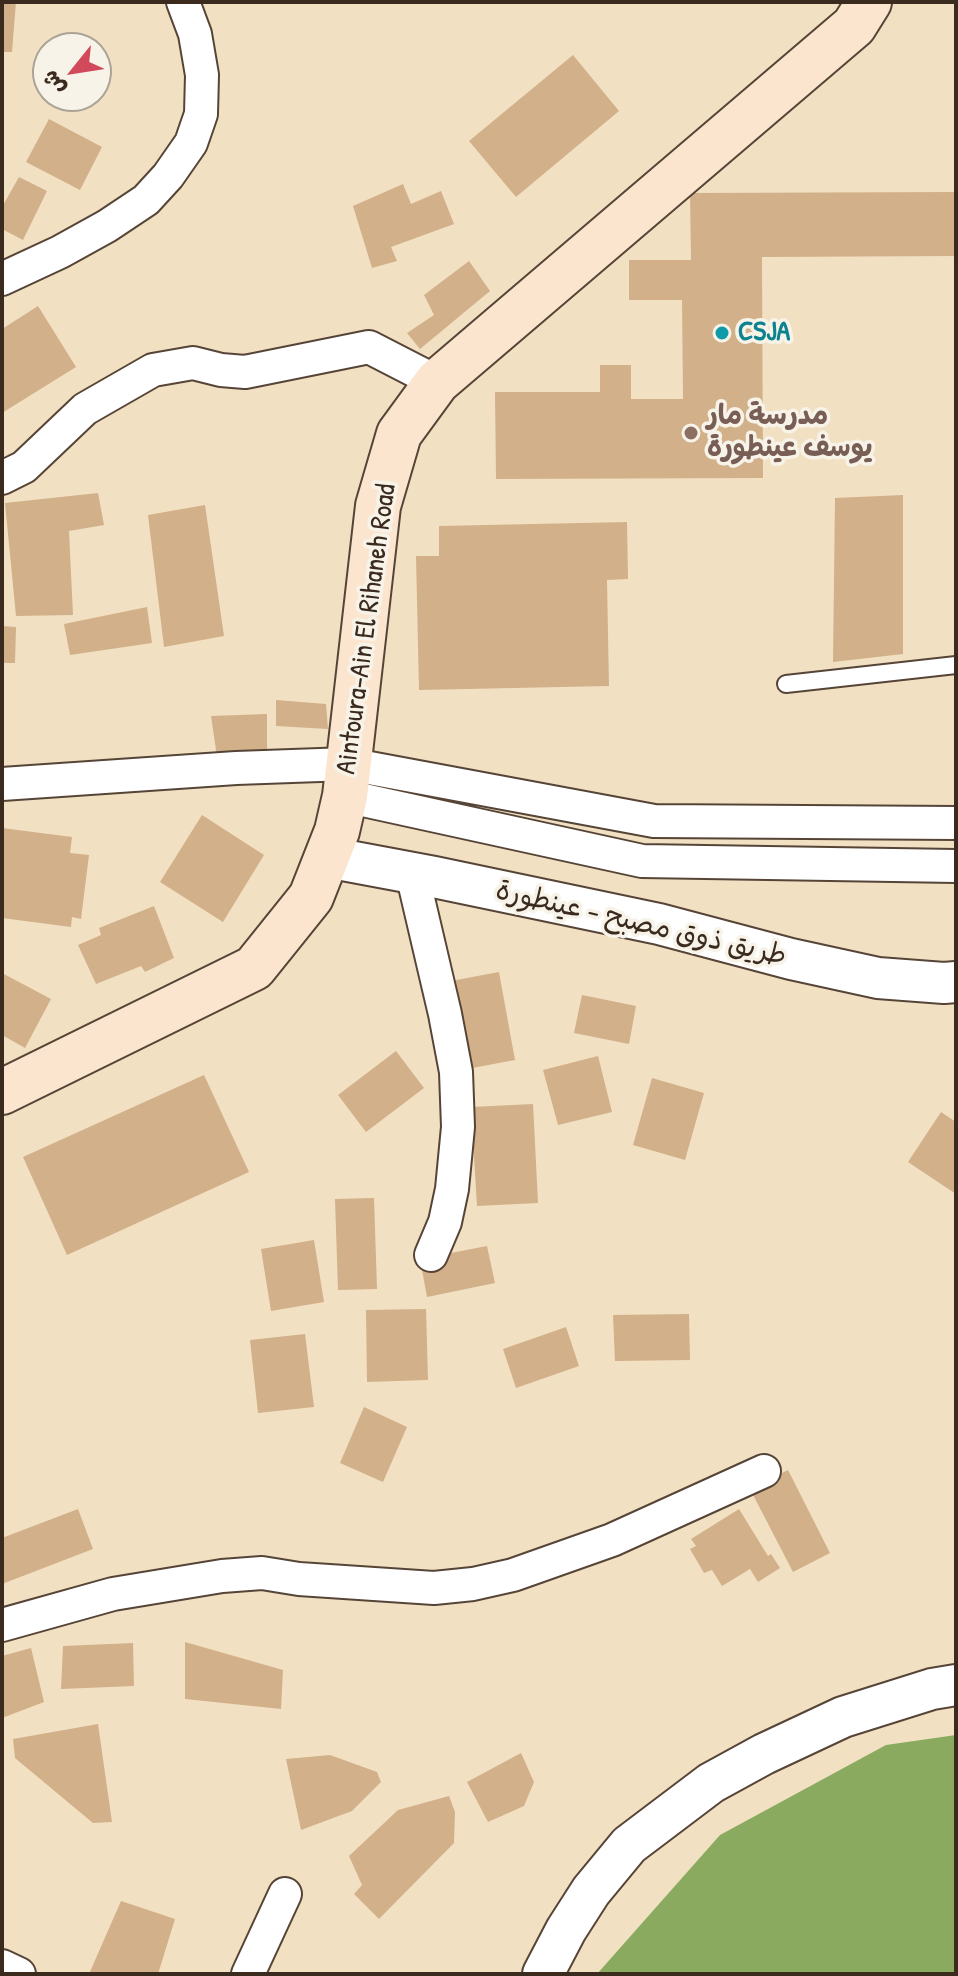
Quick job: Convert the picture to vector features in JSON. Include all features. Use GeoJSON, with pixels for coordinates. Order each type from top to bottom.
{"type":"FeatureCollection","features":[{"type":"Feature","properties":{"kind":"main road","name":"Aintoura-Ain El Rihaneh Road"},"geometry":{"type":"LineString","coordinates":[[2,1092],[254,968],[311,897],[337,831],[347,780],[378,506],[399,434],[437,382],[854,26],[869,2]]}},
{"type":"Feature","properties":{"kind":"street"},"geometry":{"type":"LineString","coordinates":[[2,279],[72,246],[146,200],[191,143],[201,114],[202,75],[195,34],[183,2]]}},
{"type":"Feature","properties":{"kind":"street"},"geometry":{"type":"LineString","coordinates":[[2,478],[24,467],[85,409],[153,370],[193,363],[245,372],[369,347],[437,382]]}},
{"type":"Feature","properties":{"kind":"street"},"geometry":{"type":"LineString","coordinates":[[2,784],[236,768],[654,821],[956,823]]}},
{"type":"Feature","properties":{"kind":"street"},"geometry":{"type":"LineString","coordinates":[[347,780],[642,861],[956,866]]}},
{"type":"Feature","properties":{"kind":"street","name":"طريق ذوق مصبح – عينطورة"},"geometry":{"type":"LineString","coordinates":[[327,857],[659,924],[878,978],[956,982]]}},
{"type":"Feature","properties":{"kind":"street"},"geometry":{"type":"LineString","coordinates":[[412,873],[445,1014],[456,1085],[458,1127],[452,1189],[445,1222],[431,1255]]}},
{"type":"Feature","properties":{"kind":"street"},"geometry":{"type":"LineString","coordinates":[[2,1625],[113,1594],[222,1576],[262,1573],[299,1579],[434,1588],[473,1584],[513,1575],[612,1540],[764,1471]]}},
{"type":"Feature","properties":{"kind":"street"},"geometry":{"type":"LineString","coordinates":[[543,1974],[591,1891],[629,1845],[711,1783],[843,1717],[932,1689],[956,1685]]}},
{"type":"Feature","properties":{"kind":"street"},"geometry":{"type":"LineString","coordinates":[[248,1974],[285,1894]]}},
{"type":"Feature","properties":{"kind":"street"},"geometry":{"type":"LineString","coordinates":[[2,1966],[19,1974]]}},
{"type":"Feature","properties":{"kind":"lane"},"geometry":{"type":"LineString","coordinates":[[786,684],[956,665]]}},
{"type":"Feature","properties":{"kind":"green space"},"geometry":{"type":"Polygon","coordinates":[[[956,1735],[956,1974],[597,1974],[720,1835],[886,1745],[956,1735]]]}},
{"type":"Feature","properties":{"kind":"building"},"geometry":{"type":"Polygon","coordinates":[[[2,2],[16,2],[12,52],[2,52],[2,2]]]}},
{"type":"Feature","properties":{"kind":"building"},"geometry":{"type":"Polygon","coordinates":[[[573,55],[619,111],[516,197],[469,141],[573,55]]]}},
{"type":"Feature","properties":{"kind":"building"},"geometry":{"type":"Polygon","coordinates":[[[49,119],[102,147],[80,190],[26,162],[49,119]]]}},
{"type":"Feature","properties":{"kind":"building"},"geometry":{"type":"Polygon","coordinates":[[[19,177],[47,191],[23,240],[2,229],[2,207],[19,177]]]}},
{"type":"Feature","properties":{"kind":"building"},"geometry":{"type":"Polygon","coordinates":[[[403,184],[411,204],[441,191],[454,224],[391,247],[397,261],[372,268],[353,206],[403,184]]]}},
{"type":"Feature","properties":{"kind":"building","name":"CSJA"},"geometry":{"type":"Polygon","coordinates":[[[956,192],[956,256],[762,257],[763,478],[496,479],[495,392],[600,392],[600,365],[631,365],[631,399],[683,399],[682,300],[629,300],[629,260],[691,260],[690,193],[956,192]]]}},
{"type":"Feature","properties":{"kind":"building"},"geometry":{"type":"Polygon","coordinates":[[[469,261],[490,291],[420,349],[407,333],[434,315],[424,295],[469,261]]]}},
{"type":"Feature","properties":{"kind":"building"},"geometry":{"type":"Polygon","coordinates":[[[38,306],[76,367],[2,413],[2,329],[38,306]]]}},
{"type":"Feature","properties":{"kind":"building"},"geometry":{"type":"Polygon","coordinates":[[[98,493],[104,525],[69,531],[73,615],[16,616],[5,503],[98,493]]]}},
{"type":"Feature","properties":{"kind":"building"},"geometry":{"type":"Polygon","coordinates":[[[903,495],[903,654],[833,662],[835,498],[903,495]]]}},
{"type":"Feature","properties":{"kind":"building"},"geometry":{"type":"Polygon","coordinates":[[[205,505],[224,636],[164,647],[148,515],[205,505]]]}},
{"type":"Feature","properties":{"kind":"building"},"geometry":{"type":"Polygon","coordinates":[[[627,522],[628,579],[607,580],[609,686],[419,690],[416,556],[439,556],[439,526],[627,522]]]}},
{"type":"Feature","properties":{"kind":"building"},"geometry":{"type":"Polygon","coordinates":[[[147,607],[152,643],[70,655],[64,624],[147,607]]]}},
{"type":"Feature","properties":{"kind":"building"},"geometry":{"type":"Polygon","coordinates":[[[2,626],[16,627],[15,663],[2,663],[2,626]]]}},
{"type":"Feature","properties":{"kind":"building"},"geometry":{"type":"Polygon","coordinates":[[[276,700],[326,704],[328,729],[276,726],[276,700]]]}},
{"type":"Feature","properties":{"kind":"building"},"geometry":{"type":"Polygon","coordinates":[[[267,714],[267,752],[217,757],[211,716],[267,714]]]}},
{"type":"Feature","properties":{"kind":"building"},"geometry":{"type":"Polygon","coordinates":[[[202,815],[264,855],[223,922],[160,882],[202,815]]]}},
{"type":"Feature","properties":{"kind":"building"},"geometry":{"type":"Polygon","coordinates":[[[2,828],[72,837],[70,853],[89,855],[81,919],[72,917],[71,927],[2,918],[2,828]]]}},
{"type":"Feature","properties":{"kind":"building"},"geometry":{"type":"Polygon","coordinates":[[[154,906],[174,958],[145,972],[141,966],[96,984],[78,945],[101,935],[99,928],[154,906]]]}},
{"type":"Feature","properties":{"kind":"building"},"geometry":{"type":"Polygon","coordinates":[[[499,972],[515,1060],[467,1069],[451,981],[499,972]]]}},
{"type":"Feature","properties":{"kind":"building"},"geometry":{"type":"Polygon","coordinates":[[[2,973],[51,999],[25,1048],[2,1035],[2,973]]]}},
{"type":"Feature","properties":{"kind":"building"},"geometry":{"type":"Polygon","coordinates":[[[582,995],[636,1006],[629,1044],[574,1033],[582,995]]]}},
{"type":"Feature","properties":{"kind":"building"},"geometry":{"type":"Polygon","coordinates":[[[396,1051],[424,1088],[366,1132],[338,1095],[396,1051]]]}},
{"type":"Feature","properties":{"kind":"building"},"geometry":{"type":"Polygon","coordinates":[[[598,1056],[612,1112],[558,1125],[543,1070],[598,1056]]]}},
{"type":"Feature","properties":{"kind":"building"},"geometry":{"type":"Polygon","coordinates":[[[204,1075],[249,1172],[67,1255],[23,1157],[204,1075]]]}},
{"type":"Feature","properties":{"kind":"building"},"geometry":{"type":"Polygon","coordinates":[[[652,1078],[704,1093],[685,1160],[633,1145],[652,1078]]]}},
{"type":"Feature","properties":{"kind":"building"},"geometry":{"type":"Polygon","coordinates":[[[533,1104],[538,1203],[477,1206],[471,1107],[533,1104]]]}},
{"type":"Feature","properties":{"kind":"building"},"geometry":{"type":"Polygon","coordinates":[[[941,1112],[956,1122],[956,1194],[908,1162],[941,1112]]]}},
{"type":"Feature","properties":{"kind":"building"},"geometry":{"type":"Polygon","coordinates":[[[374,1198],[377,1289],[338,1290],[335,1199],[374,1198]]]}},
{"type":"Feature","properties":{"kind":"building"},"geometry":{"type":"Polygon","coordinates":[[[314,1240],[324,1302],[271,1311],[261,1249],[314,1240]]]}},
{"type":"Feature","properties":{"kind":"building"},"geometry":{"type":"Polygon","coordinates":[[[487,1246],[495,1283],[427,1297],[420,1259],[487,1246]]]}},
{"type":"Feature","properties":{"kind":"building"},"geometry":{"type":"Polygon","coordinates":[[[426,1309],[428,1380],[367,1382],[366,1310],[426,1309]]]}},
{"type":"Feature","properties":{"kind":"building"},"geometry":{"type":"Polygon","coordinates":[[[689,1314],[690,1360],[615,1361],[613,1315],[689,1314]]]}},
{"type":"Feature","properties":{"kind":"building"},"geometry":{"type":"Polygon","coordinates":[[[566,1327],[579,1366],[516,1388],[503,1349],[566,1327]]]}},
{"type":"Feature","properties":{"kind":"building"},"geometry":{"type":"Polygon","coordinates":[[[305,1334],[314,1407],[258,1413],[250,1340],[305,1334]]]}},
{"type":"Feature","properties":{"kind":"building"},"geometry":{"type":"Polygon","coordinates":[[[364,1407],[407,1427],[383,1482],[340,1463],[364,1407]]]}},
{"type":"Feature","properties":{"kind":"building"},"geometry":{"type":"Polygon","coordinates":[[[788,1470],[830,1553],[793,1572],[750,1489],[788,1470]]]}},
{"type":"Feature","properties":{"kind":"building"},"geometry":{"type":"Polygon","coordinates":[[[78,1509],[93,1549],[2,1584],[2,1538],[78,1509]]]}},
{"type":"Feature","properties":{"kind":"building"},"geometry":{"type":"Polygon","coordinates":[[[739,1509],[768,1556],[771,1554],[780,1568],[758,1582],[750,1569],[722,1586],[712,1570],[704,1573],[690,1549],[696,1546],[691,1539],[739,1509]]]}},
{"type":"Feature","properties":{"kind":"building"},"geometry":{"type":"Polygon","coordinates":[[[185,1642],[283,1670],[281,1709],[185,1699],[185,1642]]]}},
{"type":"Feature","properties":{"kind":"building"},"geometry":{"type":"Polygon","coordinates":[[[133,1643],[134,1686],[61,1689],[63,1646],[133,1643]]]}},
{"type":"Feature","properties":{"kind":"building"},"geometry":{"type":"Polygon","coordinates":[[[31,1648],[44,1702],[2,1718],[2,1656],[31,1648]]]}},
{"type":"Feature","properties":{"kind":"building"},"geometry":{"type":"Polygon","coordinates":[[[98,1724],[112,1822],[93,1823],[15,1758],[13,1739],[98,1724]]]}},
{"type":"Feature","properties":{"kind":"building"},"geometry":{"type":"Polygon","coordinates":[[[521,1753],[534,1782],[524,1806],[488,1822],[467,1782],[521,1753]]]}},
{"type":"Feature","properties":{"kind":"building"},"geometry":{"type":"Polygon","coordinates":[[[330,1755],[377,1772],[381,1782],[352,1811],[301,1830],[286,1759],[330,1755]]]}},
{"type":"Feature","properties":{"kind":"building"},"geometry":{"type":"Polygon","coordinates":[[[449,1796],[455,1812],[454,1843],[379,1919],[354,1894],[362,1885],[349,1856],[398,1810],[449,1796]]]}},
{"type":"Feature","properties":{"kind":"building"},"geometry":{"type":"Polygon","coordinates":[[[121,1901],[175,1919],[158,1974],[89,1974],[121,1901]]]}},
{"type":"Feature","properties":{"kind":"place","name":"CSJA"},"geometry":{"type":"Point","coordinates":[722,333]}},
{"type":"Feature","properties":{"kind":"place","name":"مدرسة مار يوسف عينطورة"},"geometry":{"type":"Point","coordinates":[691,433]}}]}
